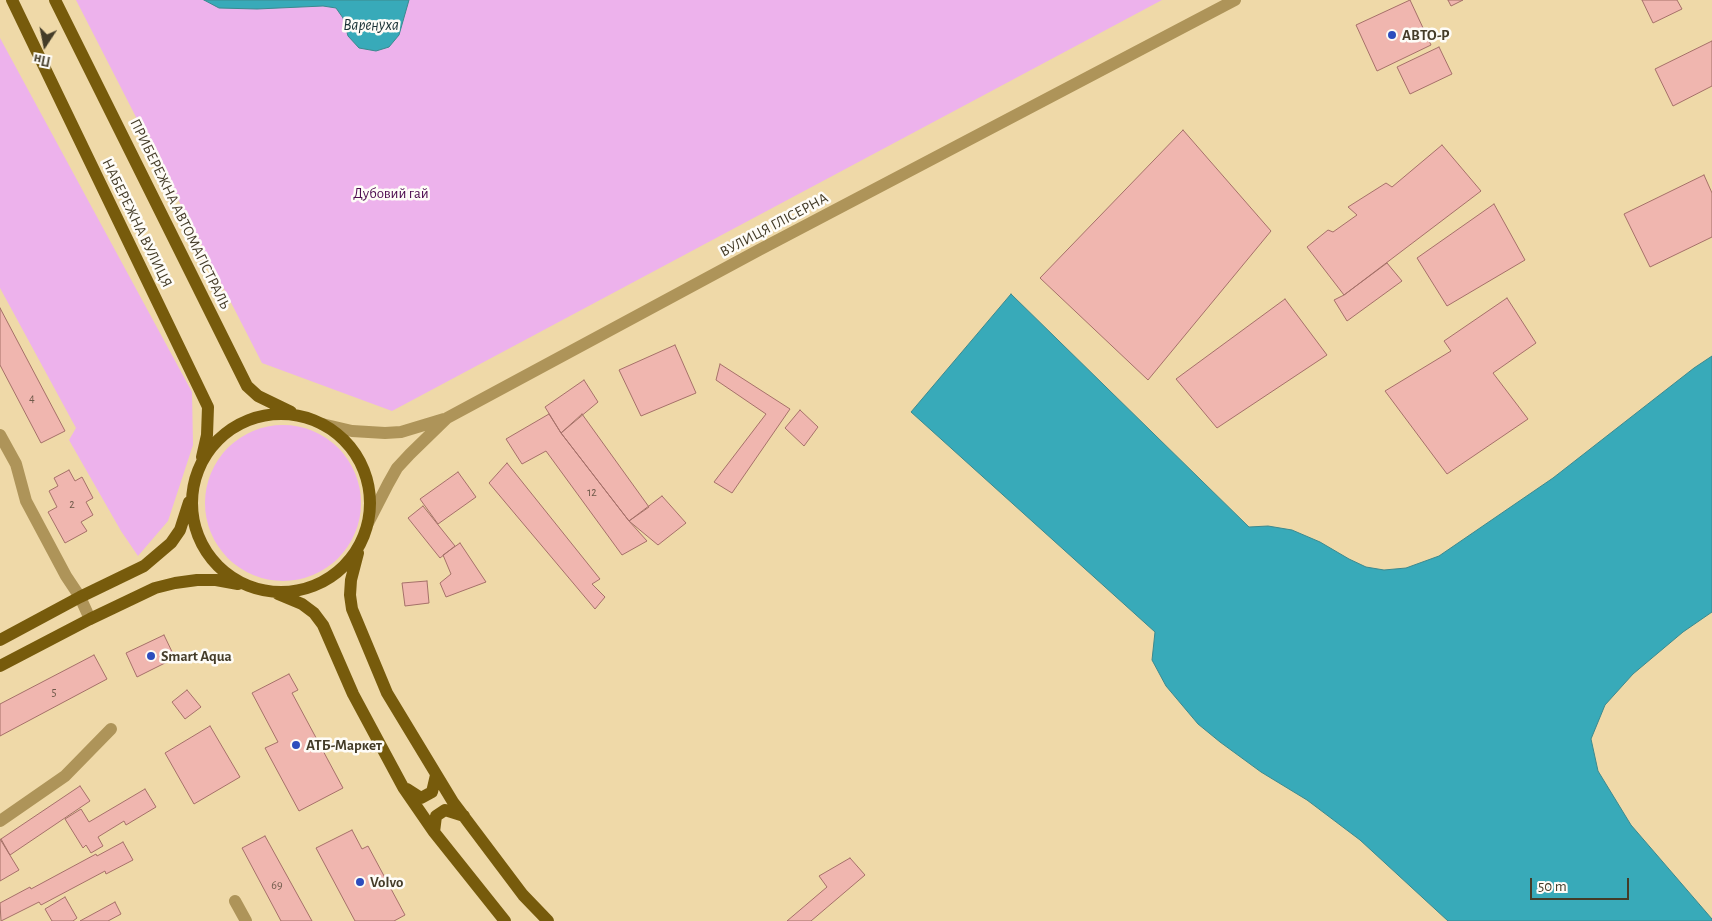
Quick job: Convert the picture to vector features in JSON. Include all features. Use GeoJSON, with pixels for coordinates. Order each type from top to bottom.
{"type":"FeatureCollection","features":[{"type":"Feature","properties":{"kind":"main road","name":"НАБЕРЕЖНА ВУЛИЦЯ"},"geometry":{"type":"LineString","coordinates":[[12,0],[208,407],[207,434],[200,466]]}},
{"type":"Feature","properties":{"kind":"main road","name":"ПРИБЕРЕЖНА АВТОМАГІСТРАЛЬ"},"geometry":{"type":"LineString","coordinates":[[55,0],[247,386],[258,396],[322,424],[338,435],[352,449],[362,466],[368,485],[370,504],[368,524],[351,580],[352,610],[387,693],[436,775],[523,896],[548,921]]}},
{"type":"Feature","properties":{"kind":"main road","name":"ПРИБЕРЕЖНА АВТОМАГІСТРАЛЬ"},"geometry":{"type":"LineString","coordinates":[[303,416],[282,414],[262,416],[242,422],[225,433],[210,448],[200,466],[193,485],[192,512],[194,526],[202,545],[214,562],[229,576],[248,586],[291,598],[314,613],[353,694],[403,787],[434,832],[504,921]]}},
{"type":"Feature","properties":{"kind":"main road"},"geometry":{"type":"LineString","coordinates":[[0,640],[144,566],[171,543],[180,530],[193,485]]}},
{"type":"Feature","properties":{"kind":"main road","name":"ПРИБЕРЕЖНА АВТОМАГІСТРАЛЬ"},"geometry":{"type":"LineString","coordinates":[[269,591],[291,592],[313,586],[332,576],[349,560],[361,542]]}},
{"type":"Feature","properties":{"kind":"main road"},"geometry":{"type":"LineString","coordinates":[[0,666],[154,588],[197,580],[216,580],[248,586]]}},
{"type":"Feature","properties":{"kind":"main road"},"geometry":{"type":"LineString","coordinates":[[403,787],[421,798],[432,792],[436,775]]}},
{"type":"Feature","properties":{"kind":"main road"},"geometry":{"type":"LineString","coordinates":[[434,832],[436,816],[445,810],[464,816]]}},
{"type":"Feature","properties":{"kind":"street","name":"ВУЛИЦЯ ГЛІСЕРНА"},"geometry":{"type":"LineString","coordinates":[[368,524],[397,468],[447,418],[750,255],[1235,0]]}},
{"type":"Feature","properties":{"kind":"street"},"geometry":{"type":"LineString","coordinates":[[322,424],[352,431],[385,433],[401,432],[447,418]]}},
{"type":"Feature","properties":{"kind":"street"},"geometry":{"type":"LineString","coordinates":[[0,435],[16,464],[26,501],[90,619]]}},
{"type":"Feature","properties":{"kind":"street"},"geometry":{"type":"LineString","coordinates":[[0,821],[65,776],[111,730]]}},
{"type":"Feature","properties":{"kind":"street"},"geometry":{"type":"LineString","coordinates":[[235,902],[246,921]]}},
{"type":"Feature","properties":{"kind":"green space","name":"Дубовий гай"},"geometry":{"type":"Polygon","coordinates":[[[76,0],[1162,0],[392,411],[262,363],[76,0]]]}},
{"type":"Feature","properties":{"kind":"green space"},"geometry":{"type":"Polygon","coordinates":[[[0,38],[192,392],[193,445],[168,521],[138,556],[121,531],[69,440],[76,428],[0,288],[0,38]]]}},
{"type":"Feature","properties":{"kind":"green space"},"geometry":{"type":"Polygon","coordinates":[[[283,425],[313,431],[338,448],[355,473],[361,503],[355,533],[338,558],[313,575],[283,581],[253,575],[228,558],[211,533],[205,503],[211,473],[228,448],[253,431],[283,425]]]}},
{"type":"Feature","properties":{"kind":"water","name":"Варенуха"},"geometry":{"type":"Polygon","coordinates":[[[204,0],[409,0],[399,35],[389,47],[376,51],[359,48],[348,36],[343,18],[336,8],[323,6],[257,9],[219,8],[204,0]]]}},
{"type":"Feature","properties":{"kind":"water"},"geometry":{"type":"Polygon","coordinates":[[[1011,294],[1249,527],[1268,526],[1292,530],[1320,542],[1366,567],[1384,570],[1406,568],[1439,556],[1553,478],[1712,356],[1712,612],[1683,632],[1633,674],[1605,705],[1591,739],[1598,771],[1631,825],[1712,921],[1448,921],[1360,840],[1307,800],[1261,772],[1198,724],[1166,686],[1152,660],[1155,632],[911,412],[1011,294]]]}},
{"type":"Feature","properties":{"kind":"building"},"geometry":{"type":"Polygon","coordinates":[[[1410,0],[1431,45],[1377,71],[1356,25],[1410,0]]]}},
{"type":"Feature","properties":{"kind":"building"},"geometry":{"type":"Polygon","coordinates":[[[1448,0],[1463,0],[1451,6],[1448,0]]]}},
{"type":"Feature","properties":{"kind":"building"},"geometry":{"type":"Polygon","coordinates":[[[1642,0],[1677,0],[1682,9],[1653,23],[1642,0]]]}},
{"type":"Feature","properties":{"kind":"building"},"geometry":{"type":"Polygon","coordinates":[[[1712,41],[1712,86],[1673,106],[1655,69],[1712,41]]]}},
{"type":"Feature","properties":{"kind":"building"},"geometry":{"type":"Polygon","coordinates":[[[1439,47],[1452,74],[1410,94],[1397,67],[1439,47]]]}},
{"type":"Feature","properties":{"kind":"building"},"geometry":{"type":"Polygon","coordinates":[[[1183,130],[1271,231],[1148,380],[1040,278],[1183,130]]]}},
{"type":"Feature","properties":{"kind":"building"},"geometry":{"type":"Polygon","coordinates":[[[1442,145],[1481,191],[1344,295],[1307,247],[1328,230],[1333,232],[1357,215],[1348,207],[1386,183],[1392,187],[1442,145]]]}},
{"type":"Feature","properties":{"kind":"building"},"geometry":{"type":"Polygon","coordinates":[[[1704,175],[1712,193],[1712,237],[1650,267],[1624,214],[1704,175]]]}},
{"type":"Feature","properties":{"kind":"building"},"geometry":{"type":"Polygon","coordinates":[[[1494,204],[1525,260],[1447,306],[1417,258],[1494,204]]]}},
{"type":"Feature","properties":{"kind":"building"},"geometry":{"type":"Polygon","coordinates":[[[1387,263],[1402,281],[1347,321],[1334,300],[1344,295],[1387,263]]]}},
{"type":"Feature","properties":{"kind":"building"},"geometry":{"type":"Polygon","coordinates":[[[1507,298],[1536,343],[1493,373],[1528,419],[1447,474],[1385,391],[1451,351],[1444,341],[1507,298]]]}},
{"type":"Feature","properties":{"kind":"building"},"geometry":{"type":"Polygon","coordinates":[[[1285,299],[1327,355],[1217,428],[1176,379],[1285,299]]]}},
{"type":"Feature","properties":{"kind":"building"},"geometry":{"type":"Polygon","coordinates":[[[0,308],[65,431],[41,443],[0,365],[0,308]]]}},
{"type":"Feature","properties":{"kind":"building"},"geometry":{"type":"Polygon","coordinates":[[[675,345],[696,393],[641,416],[619,370],[675,345]]]}},
{"type":"Feature","properties":{"kind":"building"},"geometry":{"type":"Polygon","coordinates":[[[720,364],[790,409],[732,493],[714,482],[766,414],[716,380],[720,364]]]}},
{"type":"Feature","properties":{"kind":"building"},"geometry":{"type":"Polygon","coordinates":[[[584,380],[598,402],[561,433],[545,407],[584,380]]]}},
{"type":"Feature","properties":{"kind":"building"},"geometry":{"type":"Polygon","coordinates":[[[800,410],[818,427],[804,446],[785,428],[800,410]]]}},
{"type":"Feature","properties":{"kind":"building"},"geometry":{"type":"Polygon","coordinates":[[[549,414],[561,433],[629,521],[647,541],[622,555],[546,451],[522,464],[506,439],[549,414]]]}},
{"type":"Feature","properties":{"kind":"building"},"geometry":{"type":"Polygon","coordinates":[[[582,414],[649,507],[629,521],[561,433],[582,414]]]}},
{"type":"Feature","properties":{"kind":"building"},"geometry":{"type":"Polygon","coordinates":[[[507,463],[600,579],[592,584],[605,597],[595,609],[489,483],[507,463]]]}},
{"type":"Feature","properties":{"kind":"building"},"geometry":{"type":"Polygon","coordinates":[[[69,470],[75,481],[82,477],[93,498],[86,502],[93,515],[81,522],[87,531],[65,543],[48,512],[57,507],[49,491],[58,486],[54,478],[69,470]]]}},
{"type":"Feature","properties":{"kind":"building"},"geometry":{"type":"Polygon","coordinates":[[[458,472],[476,497],[438,524],[420,499],[458,472]]]}},
{"type":"Feature","properties":{"kind":"building"},"geometry":{"type":"Polygon","coordinates":[[[662,496],[686,523],[658,545],[629,521],[662,496]]]}},
{"type":"Feature","properties":{"kind":"building"},"geometry":{"type":"Polygon","coordinates":[[[423,506],[455,546],[440,558],[408,518],[423,506]]]}},
{"type":"Feature","properties":{"kind":"building"},"geometry":{"type":"Polygon","coordinates":[[[460,543],[486,582],[446,597],[440,583],[451,574],[443,555],[460,543]]]}},
{"type":"Feature","properties":{"kind":"building"},"geometry":{"type":"Polygon","coordinates":[[[427,581],[429,603],[405,606],[402,583],[427,581]]]}},
{"type":"Feature","properties":{"kind":"building","name":"Smart Aqua"},"geometry":{"type":"Polygon","coordinates":[[[164,635],[175,658],[137,677],[126,653],[164,635]]]}},
{"type":"Feature","properties":{"kind":"building"},"geometry":{"type":"Polygon","coordinates":[[[94,655],[107,679],[0,736],[0,704],[94,655]]]}},
{"type":"Feature","properties":{"kind":"building","name":"АТБ-Маркет"},"geometry":{"type":"Polygon","coordinates":[[[289,674],[298,690],[292,693],[343,788],[299,811],[265,748],[278,742],[252,693],[289,674]]]}},
{"type":"Feature","properties":{"kind":"building"},"geometry":{"type":"Polygon","coordinates":[[[187,690],[201,707],[185,719],[172,702],[187,690]]]}},
{"type":"Feature","properties":{"kind":"building"},"geometry":{"type":"Polygon","coordinates":[[[210,726],[240,777],[194,804],[165,753],[210,726]]]}},
{"type":"Feature","properties":{"kind":"building"},"geometry":{"type":"Polygon","coordinates":[[[80,786],[90,801],[10,855],[1,839],[80,786]]]}},
{"type":"Feature","properties":{"kind":"building"},"geometry":{"type":"Polygon","coordinates":[[[145,789],[156,807],[126,825],[124,821],[98,837],[103,846],[91,853],[86,845],[83,848],[65,819],[81,809],[89,822],[145,789]]]}},
{"type":"Feature","properties":{"kind":"building","name":"Volvo"},"geometry":{"type":"Polygon","coordinates":[[[352,830],[362,849],[368,846],[405,915],[394,921],[355,921],[316,848],[352,830]]]}},
{"type":"Feature","properties":{"kind":"building"},"geometry":{"type":"Polygon","coordinates":[[[265,836],[312,921],[281,921],[242,848],[265,836]]]}},
{"type":"Feature","properties":{"kind":"building"},"geometry":{"type":"Polygon","coordinates":[[[0,839],[19,870],[0,881],[0,839]]]}},
{"type":"Feature","properties":{"kind":"building"},"geometry":{"type":"Polygon","coordinates":[[[123,842],[133,860],[106,874],[105,871],[41,905],[39,902],[1,921],[0,903],[123,842]]]}},
{"type":"Feature","properties":{"kind":"building"},"geometry":{"type":"Polygon","coordinates":[[[850,858],[865,875],[811,921],[787,921],[827,887],[819,876],[850,858]]]}},
{"type":"Feature","properties":{"kind":"building"},"geometry":{"type":"Polygon","coordinates":[[[65,897],[77,918],[73,921],[52,921],[45,909],[65,897]]]}},
{"type":"Feature","properties":{"kind":"building"},"geometry":{"type":"Polygon","coordinates":[[[115,902],[121,914],[108,921],[80,921],[115,902]]]}},
{"type":"Feature","properties":{"kind":"place","name":"АВТО-Р"},"geometry":{"type":"Point","coordinates":[1392,35]}},
{"type":"Feature","properties":{"kind":"place","name":"Smart Aqua"},"geometry":{"type":"Point","coordinates":[151,656]}},
{"type":"Feature","properties":{"kind":"place","name":"АТБ-Маркет"},"geometry":{"type":"Point","coordinates":[296,745]}},
{"type":"Feature","properties":{"kind":"place","name":"Volvo"},"geometry":{"type":"Point","coordinates":[360,882]}}]}
